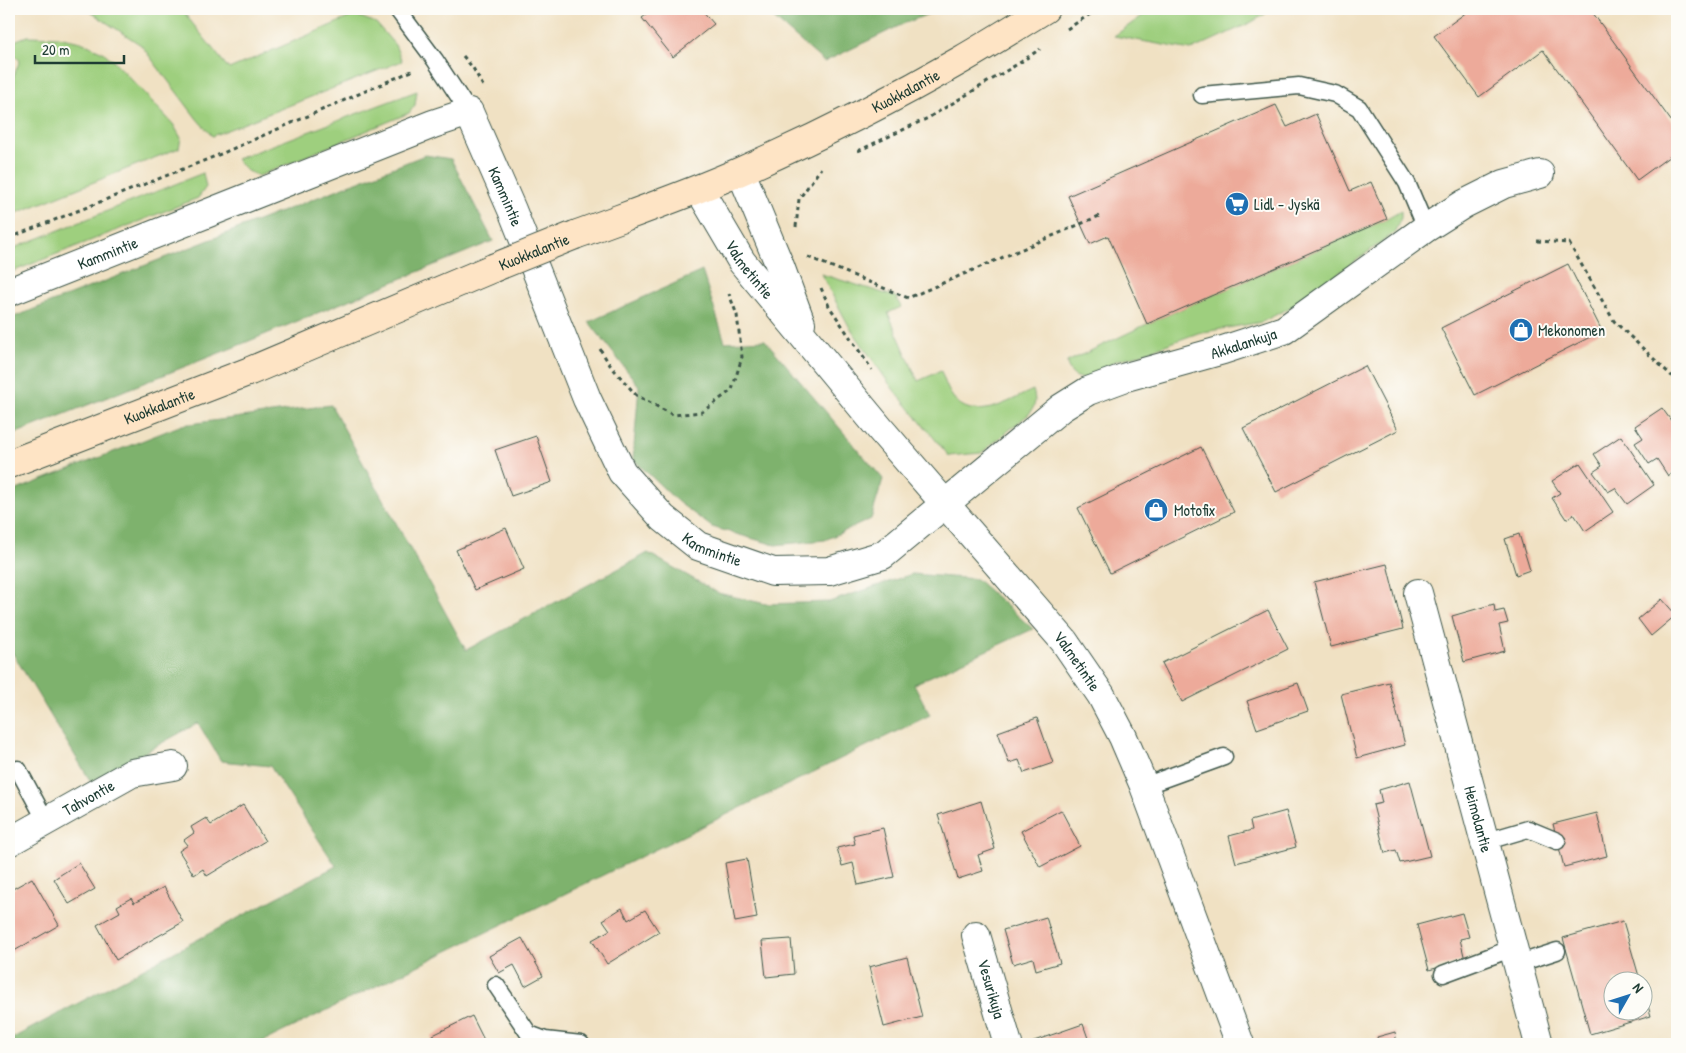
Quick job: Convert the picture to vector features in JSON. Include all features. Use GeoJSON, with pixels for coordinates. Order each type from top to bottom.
{"type":"FeatureCollection","features":[{"type":"Feature","properties":{"kind":"main road","name":"Kuokkalantie"},"geometry":{"type":"LineString","coordinates":[[9,464],[250,370],[575,235],[740,172],[883,103],[962,60],[1045,9]]}},
{"type":"Feature","properties":{"kind":"street","name":"Kammintie"},"geometry":{"type":"LineString","coordinates":[[9,292],[433,124],[468,112],[512,210],[587,399],[622,472],[663,518],[698,546],[773,572],[829,571],[883,555],[944,504]]}},
{"type":"Feature","properties":{"kind":"street","name":"Valmetintie"},"geometry":{"type":"LineString","coordinates":[[740,172],[780,266],[808,343]]}},
{"type":"Feature","properties":{"kind":"street","name":"Akkalankuja"},"geometry":{"type":"LineString","coordinates":[[944,504],[1061,408],[1088,391],[1126,377],[1224,350],[1284,330],[1426,228],[1464,204],[1504,184],[1540,174]]}},
{"type":"Feature","properties":{"kind":"street","name":"Valmetintie"},"geometry":{"type":"LineString","coordinates":[[699,188],[742,262],[944,504],[1064,641],[1105,704],[1123,737],[1144,786],[1240,1044]]}},
{"type":"Feature","properties":{"kind":"street","name":"Heimolantie"},"geometry":{"type":"LineString","coordinates":[[1418,592],[1539,1044]]}},
{"type":"Feature","properties":{"kind":"street","name":"Tahvontie"},"geometry":{"type":"LineString","coordinates":[[9,842],[132,773],[173,766]]}},
{"type":"Feature","properties":{"kind":"street","name":"Vesurikuja"},"geometry":{"type":"LineString","coordinates":[[976,935],[1008,1044]]}},
{"type":"Feature","properties":{"kind":"lane"},"geometry":{"type":"LineString","coordinates":[[397,9],[435,60],[468,112]]}},
{"type":"Feature","properties":{"kind":"lane"},"geometry":{"type":"LineString","coordinates":[[1202,95],[1299,86],[1335,94],[1359,108],[1407,182],[1426,228]]}},
{"type":"Feature","properties":{"kind":"lane"},"geometry":{"type":"LineString","coordinates":[[1144,786],[1224,757]]}},
{"type":"Feature","properties":{"kind":"lane"},"geometry":{"type":"LineString","coordinates":[[18,769],[46,821]]}},
{"type":"Feature","properties":{"kind":"lane"},"geometry":{"type":"LineString","coordinates":[[1484,842],[1528,829],[1557,841]]}},
{"type":"Feature","properties":{"kind":"lane"},"geometry":{"type":"LineString","coordinates":[[1443,974],[1515,956],[1557,951]]}},
{"type":"Feature","properties":{"kind":"lane"},"geometry":{"type":"LineString","coordinates":[[496,985],[529,1034],[545,1040],[581,1044]]}},
{"type":"Feature","properties":{"kind":"path"},"geometry":{"type":"LineString","coordinates":[[1063,33],[1098,9]]}},
{"type":"Feature","properties":{"kind":"path"},"geometry":{"type":"LineString","coordinates":[[853,153],[928,118],[1042,48]]}},
{"type":"Feature","properties":{"kind":"path"},"geometry":{"type":"LineString","coordinates":[[9,238],[216,156],[412,72]]}},
{"type":"Feature","properties":{"kind":"path"},"geometry":{"type":"LineString","coordinates":[[796,230],[799,199],[819,169],[828,165]]}},
{"type":"Feature","properties":{"kind":"path"},"geometry":{"type":"LineString","coordinates":[[808,257],[908,298],[1099,216]]}},
{"type":"Feature","properties":{"kind":"path"},"geometry":{"type":"LineString","coordinates":[[1537,240],[1569,243],[1614,321],[1677,381]]}},
{"type":"Feature","properties":{"kind":"path"},"geometry":{"type":"LineString","coordinates":[[596,343],[610,365],[636,395],[673,415],[702,412],[732,390],[742,357],[737,315],[720,271],[742,262]]}},
{"type":"Feature","properties":{"kind":"green space"},"geometry":{"type":"Polygon","coordinates":[[[86,9],[181,9],[229,69],[355,15],[376,23],[395,45],[402,61],[212,136],[141,45],[86,9]]]}},
{"type":"Feature","properties":{"kind":"green space"},"geometry":{"type":"Polygon","coordinates":[[[767,9],[941,9],[903,24],[824,62],[768,13],[767,9]]]}},
{"type":"Feature","properties":{"kind":"green space"},"geometry":{"type":"Polygon","coordinates":[[[1152,9],[1273,9],[1252,22],[1191,50],[1114,36],[1152,9]]]}},
{"type":"Feature","properties":{"kind":"green space"},"geometry":{"type":"Polygon","coordinates":[[[28,36],[58,37],[81,42],[103,52],[116,63],[173,124],[181,138],[179,148],[9,216],[9,88],[20,60],[9,52],[9,48],[18,39],[28,36]]]}},
{"type":"Feature","properties":{"kind":"green space"},"geometry":{"type":"Polygon","coordinates":[[[417,91],[415,105],[409,113],[259,176],[247,171],[236,159],[417,91]]]}},
{"type":"Feature","properties":{"kind":"green space"},"geometry":{"type":"Polygon","coordinates":[[[425,155],[451,159],[493,241],[232,348],[9,436],[9,319],[425,155]]]}},
{"type":"Feature","properties":{"kind":"green space"},"geometry":{"type":"Polygon","coordinates":[[[203,173],[206,187],[198,198],[9,273],[9,250],[203,173]]]}},
{"type":"Feature","properties":{"kind":"green space"},"geometry":{"type":"Polygon","coordinates":[[[1401,211],[1401,218],[1394,233],[1295,305],[1262,322],[1198,333],[1135,356],[1117,360],[1089,378],[1077,377],[1069,370],[1067,362],[1147,324],[1387,219],[1401,211]]]}},
{"type":"Feature","properties":{"kind":"green space"},"geometry":{"type":"Polygon","coordinates":[[[702,271],[725,342],[765,340],[883,479],[871,519],[825,540],[775,545],[712,527],[678,502],[633,459],[639,386],[589,322],[702,271]]]}},
{"type":"Feature","properties":{"kind":"green space"},"geometry":{"type":"Polygon","coordinates":[[[821,274],[896,297],[901,307],[888,313],[918,381],[941,371],[950,393],[960,405],[980,410],[1002,404],[1033,390],[1035,403],[1031,411],[981,453],[949,456],[893,389],[849,326],[821,274]]]}},
{"type":"Feature","properties":{"kind":"green space"},"geometry":{"type":"Polygon","coordinates":[[[331,405],[466,650],[648,553],[718,593],[766,604],[829,602],[912,574],[976,579],[1033,629],[914,684],[930,715],[258,1044],[9,1044],[9,1040],[336,866],[270,766],[221,761],[198,723],[91,782],[9,647],[9,493],[182,425],[331,405]]]}},
{"type":"Feature","properties":{"kind":"building"},"geometry":{"type":"Polygon","coordinates":[[[654,9],[701,9],[714,24],[673,57],[642,18],[654,9]]]}},
{"type":"Feature","properties":{"kind":"building"},"geometry":{"type":"Polygon","coordinates":[[[1471,9],[1590,9],[1677,129],[1677,151],[1637,180],[1543,50],[1479,97],[1434,36],[1471,9]]]}},
{"type":"Feature","properties":{"kind":"building","name":"Lidl - Jyskä"},"geometry":{"type":"Polygon","coordinates":[[[1276,105],[1287,127],[1316,114],[1350,191],[1371,182],[1387,219],[1147,324],[1108,236],[1090,244],[1068,196],[1276,105]]]}},
{"type":"Feature","properties":{"kind":"building","name":"Mekonomen"},"geometry":{"type":"Polygon","coordinates":[[[1568,264],[1602,331],[1475,395],[1441,328],[1568,264]]]}},
{"type":"Feature","properties":{"kind":"building"},"geometry":{"type":"Polygon","coordinates":[[[1365,366],[1398,430],[1276,492],[1243,428],[1365,366]]]}},
{"type":"Feature","properties":{"kind":"building"},"geometry":{"type":"Polygon","coordinates":[[[1662,408],[1677,429],[1677,469],[1668,476],[1657,459],[1649,464],[1635,443],[1643,438],[1635,426],[1662,408]]]}},
{"type":"Feature","properties":{"kind":"building"},"geometry":{"type":"Polygon","coordinates":[[[536,436],[552,482],[511,496],[495,450],[536,436]]]}},
{"type":"Feature","properties":{"kind":"building"},"geometry":{"type":"Polygon","coordinates":[[[1621,436],[1654,485],[1627,504],[1615,488],[1608,492],[1593,472],[1602,466],[1594,454],[1621,436]]]}},
{"type":"Feature","properties":{"kind":"building","name":"Motofix"},"geometry":{"type":"Polygon","coordinates":[[[1201,447],[1234,512],[1110,573],[1078,508],[1201,447]]]}},
{"type":"Feature","properties":{"kind":"building"},"geometry":{"type":"Polygon","coordinates":[[[1580,463],[1613,512],[1585,531],[1574,514],[1566,519],[1552,498],[1560,493],[1552,481],[1580,463]]]}},
{"type":"Feature","properties":{"kind":"building"},"geometry":{"type":"Polygon","coordinates":[[[506,528],[524,569],[475,590],[456,550],[506,528]]]}},
{"type":"Feature","properties":{"kind":"building"},"geometry":{"type":"Polygon","coordinates":[[[1519,534],[1530,570],[1516,575],[1505,539],[1519,534]]]}},
{"type":"Feature","properties":{"kind":"building"},"geometry":{"type":"Polygon","coordinates":[[[1387,564],[1403,629],[1331,647],[1314,582],[1387,564]]]}},
{"type":"Feature","properties":{"kind":"building"},"geometry":{"type":"Polygon","coordinates":[[[1662,599],[1676,615],[1651,636],[1638,619],[1662,599]]]}},
{"type":"Feature","properties":{"kind":"building"},"geometry":{"type":"Polygon","coordinates":[[[1494,604],[1495,612],[1504,610],[1508,623],[1499,625],[1505,651],[1464,662],[1452,616],[1494,604]]]}},
{"type":"Feature","properties":{"kind":"building"},"geometry":{"type":"Polygon","coordinates":[[[1268,610],[1288,649],[1182,702],[1162,663],[1268,610]]]}},
{"type":"Feature","properties":{"kind":"building"},"geometry":{"type":"Polygon","coordinates":[[[1389,682],[1405,745],[1357,758],[1341,694],[1389,682]]]}},
{"type":"Feature","properties":{"kind":"building"},"geometry":{"type":"Polygon","coordinates":[[[1298,683],[1308,711],[1257,729],[1247,701],[1298,683]]]}},
{"type":"Feature","properties":{"kind":"building"},"geometry":{"type":"Polygon","coordinates":[[[1037,718],[1053,763],[1024,773],[1019,760],[1009,763],[998,732],[1037,718]]]}},
{"type":"Feature","properties":{"kind":"building"},"geometry":{"type":"Polygon","coordinates":[[[1410,781],[1430,856],[1400,863],[1396,850],[1385,853],[1373,805],[1382,803],[1379,790],[1410,781]]]}},
{"type":"Feature","properties":{"kind":"building"},"geometry":{"type":"Polygon","coordinates":[[[981,801],[995,849],[978,855],[983,871],[958,879],[938,815],[981,801]]]}},
{"type":"Feature","properties":{"kind":"building"},"geometry":{"type":"Polygon","coordinates":[[[243,805],[265,841],[207,876],[203,869],[194,875],[179,851],[188,845],[184,840],[194,833],[191,827],[206,818],[211,825],[243,805]]]}},
{"type":"Feature","properties":{"kind":"building"},"geometry":{"type":"Polygon","coordinates":[[[1061,810],[1080,846],[1040,867],[1021,831],[1061,810]]]}},
{"type":"Feature","properties":{"kind":"building"},"geometry":{"type":"Polygon","coordinates":[[[1286,811],[1296,847],[1236,863],[1229,836],[1252,830],[1250,821],[1286,811]]]}},
{"type":"Feature","properties":{"kind":"building"},"geometry":{"type":"Polygon","coordinates":[[[1597,813],[1607,856],[1564,867],[1553,824],[1597,813]]]}},
{"type":"Feature","properties":{"kind":"building"},"geometry":{"type":"Polygon","coordinates":[[[883,828],[894,877],[858,885],[853,863],[842,866],[837,848],[855,844],[853,835],[883,828]]]}},
{"type":"Feature","properties":{"kind":"building"},"geometry":{"type":"Polygon","coordinates":[[[747,859],[757,918],[735,922],[725,863],[747,859]]]}},
{"type":"Feature","properties":{"kind":"building"},"geometry":{"type":"Polygon","coordinates":[[[79,863],[95,889],[69,904],[54,879],[79,863]]]}},
{"type":"Feature","properties":{"kind":"building"},"geometry":{"type":"Polygon","coordinates":[[[32,878],[59,925],[9,954],[9,891],[32,878]]]}},
{"type":"Feature","properties":{"kind":"building"},"geometry":{"type":"Polygon","coordinates":[[[164,887],[183,922],[116,960],[97,925],[120,912],[117,906],[131,898],[134,903],[164,887]]]}},
{"type":"Feature","properties":{"kind":"building"},"geometry":{"type":"Polygon","coordinates":[[[622,908],[628,920],[645,910],[659,932],[607,964],[592,940],[610,930],[603,920],[622,908]]]}},
{"type":"Feature","properties":{"kind":"building"},"geometry":{"type":"Polygon","coordinates":[[[1462,913],[1469,937],[1460,939],[1465,960],[1429,970],[1417,925],[1462,913]]]}},
{"type":"Feature","properties":{"kind":"building"},"geometry":{"type":"Polygon","coordinates":[[[1046,917],[1060,963],[1036,970],[1033,958],[1013,964],[1003,930],[1046,917]]]}},
{"type":"Feature","properties":{"kind":"building"},"geometry":{"type":"Polygon","coordinates":[[[1623,921],[1637,970],[1604,970],[1604,1020],[1637,1020],[1590,1034],[1563,938],[1623,921]]]}},
{"type":"Feature","properties":{"kind":"building"},"geometry":{"type":"Polygon","coordinates":[[[522,938],[543,976],[525,986],[514,965],[499,973],[489,956],[522,938]]]}},
{"type":"Feature","properties":{"kind":"building"},"geometry":{"type":"Polygon","coordinates":[[[791,939],[794,974],[766,977],[762,941],[791,939]]]}},
{"type":"Feature","properties":{"kind":"building"},"geometry":{"type":"Polygon","coordinates":[[[907,957],[922,1017],[884,1027],[869,967],[907,957]]]}},
{"type":"Feature","properties":{"kind":"building"},"geometry":{"type":"Polygon","coordinates":[[[472,1016],[486,1044],[434,1044],[431,1036],[472,1016]]]}},
{"type":"Feature","properties":{"kind":"building"},"geometry":{"type":"Polygon","coordinates":[[[1083,1024],[1090,1044],[1035,1044],[1034,1041],[1083,1024]]]}},
{"type":"Feature","properties":{"kind":"building"},"geometry":{"type":"Polygon","coordinates":[[[1395,1032],[1397,1044],[1379,1044],[1377,1037],[1395,1032]]]}},
{"type":"Feature","properties":{"kind":"place","name":"Lidl - Jyskä"},"geometry":{"type":"Point","coordinates":[1237,204]}},
{"type":"Feature","properties":{"kind":"place","name":"Mekonomen"},"geometry":{"type":"Point","coordinates":[1521,330]}},
{"type":"Feature","properties":{"kind":"place","name":"Motofix"},"geometry":{"type":"Point","coordinates":[1156,510]}}]}
